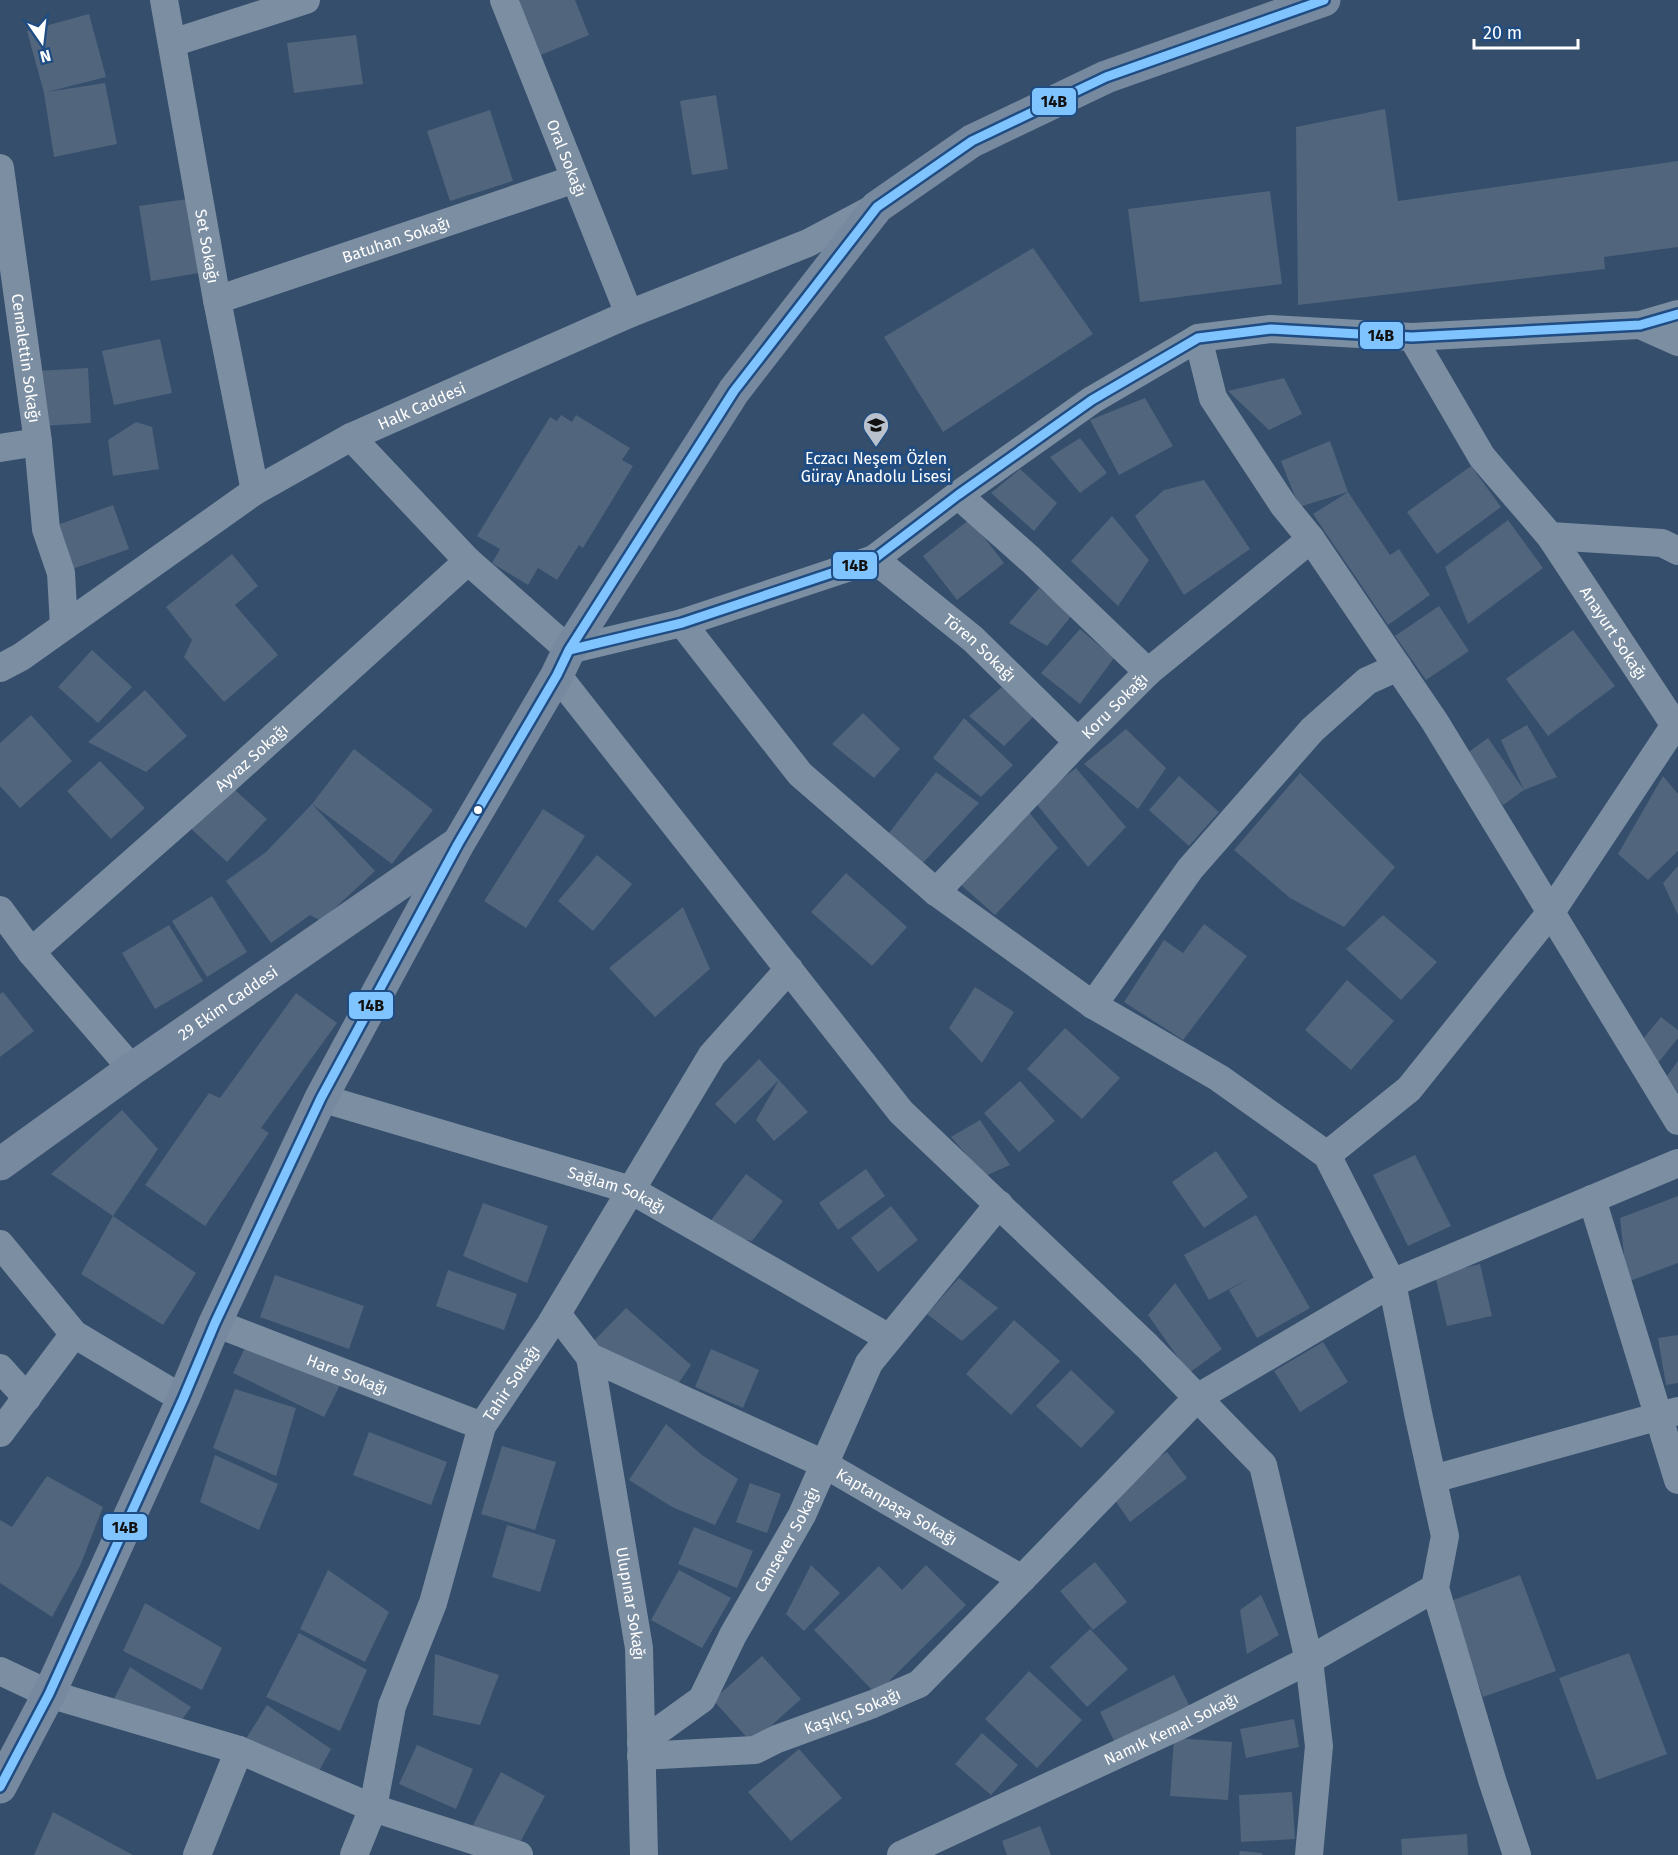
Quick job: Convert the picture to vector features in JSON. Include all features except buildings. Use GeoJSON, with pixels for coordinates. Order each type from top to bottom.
{"type":"FeatureCollection","features":[{"type":"Feature","properties":{"kind":"street","name":"Set Sokağı"},"geometry":{"type":"LineString","coordinates":[[164,0],[217,300],[255,492]]}},
{"type":"Feature","properties":{"kind":"street"},"geometry":{"type":"LineString","coordinates":[[172,43],[306,0]]}},
{"type":"Feature","properties":{"kind":"street","name":"Oral Sokağı"},"geometry":{"type":"LineString","coordinates":[[504,0],[629,314]]}},
{"type":"Feature","properties":{"kind":"street"},"geometry":{"type":"LineString","coordinates":[[0,1787],[49,1694],[183,1399],[215,1323],[321,1098],[458,843],[563,663],[734,392],[877,207],[972,141],[1106,77],[1324,0]]}},
{"type":"Feature","properties":{"kind":"street","name":"Cemalettin Sokağı"},"geometry":{"type":"LineString","coordinates":[[0,168],[38,442],[46,529],[61,573],[64,626]]}},
{"type":"Feature","properties":{"kind":"street","name":"Batuhan Sokağı"},"geometry":{"type":"LineString","coordinates":[[217,300],[575,178]]}},
{"type":"Feature","properties":{"kind":"street","name":"Halk Caddesi"},"geometry":{"type":"LineString","coordinates":[[0,668],[21,657],[255,492],[351,437],[629,314],[808,243],[877,207]]}},
{"type":"Feature","properties":{"kind":"street"},"geometry":{"type":"LineString","coordinates":[[563,663],[874,559],[958,495],[1092,400],[1198,338],[1271,329],[1412,337],[1640,325],[1678,314]]}},
{"type":"Feature","properties":{"kind":"street"},"geometry":{"type":"LineString","coordinates":[[1640,325],[1678,342]]}},
{"type":"Feature","properties":{"kind":"street","name":"Anayurt Sokağı"},"geometry":{"type":"LineString","coordinates":[[1412,337],[1482,457],[1550,536],[1676,727]]}},
{"type":"Feature","properties":{"kind":"street"},"geometry":{"type":"LineString","coordinates":[[1198,338],[1213,398],[1284,506],[1311,539],[1435,722],[1678,1121]]}},
{"type":"Feature","properties":{"kind":"street"},"geometry":{"type":"LineString","coordinates":[[351,437],[563,663],[789,969],[901,1112],[1147,1347],[1263,1466],[1309,1660],[1319,1746],[1309,1855]]}},
{"type":"Feature","properties":{"kind":"street","name":"Cemalettin Sokağı"},"geometry":{"type":"LineString","coordinates":[[0,448],[38,442]]}},
{"type":"Feature","properties":{"kind":"street"},"geometry":{"type":"LineString","coordinates":[[958,495],[1031,560],[1148,672]]}},
{"type":"Feature","properties":{"kind":"street"},"geometry":{"type":"LineString","coordinates":[[1550,536],[1662,543],[1678,551]]}},
{"type":"Feature","properties":{"kind":"street","name":"Koru Sokağı"},"geometry":{"type":"LineString","coordinates":[[936,892],[1078,742],[1148,672],[1311,539]]}},
{"type":"Feature","properties":{"kind":"street","name":"Tören Sokağı"},"geometry":{"type":"LineString","coordinates":[[874,559],[973,639],[1078,742]]}},
{"type":"Feature","properties":{"kind":"street","name":"Ayvaz Sokağı"},"geometry":{"type":"LineString","coordinates":[[32,952],[468,561]]}},
{"type":"Feature","properties":{"kind":"street"},"geometry":{"type":"LineString","coordinates":[[682,623],[800,774],[936,892],[1093,1005],[1219,1078],[1327,1155],[1392,1282],[1445,1536],[1435,1588],[1492,1780],[1517,1855]]}},
{"type":"Feature","properties":{"kind":"street"},"geometry":{"type":"LineString","coordinates":[[1093,1005],[1190,868],[1312,730],[1367,681],[1398,667]]}},
{"type":"Feature","properties":{"kind":"street"},"geometry":{"type":"LineString","coordinates":[[1327,1155],[1409,1089],[1551,912],[1676,727]]}},
{"type":"Feature","properties":{"kind":"street","name":"29 Ekim Caddesi"},"geometry":{"type":"LineString","coordinates":[[0,1164],[132,1069],[458,843]]}},
{"type":"Feature","properties":{"kind":"street"},"geometry":{"type":"LineString","coordinates":[[0,910],[32,952],[132,1069]]}},
{"type":"Feature","properties":{"kind":"street","name":"Tahir Sokağı"},"geometry":{"type":"LineString","coordinates":[[354,1855],[374,1808],[392,1706],[433,1603],[482,1426],[557,1314],[712,1055],[789,969]]}},
{"type":"Feature","properties":{"kind":"street","name":"Sağlam Sokağı"},"geometry":{"type":"LineString","coordinates":[[321,1098],[631,1190],[889,1338]]}},
{"type":"Feature","properties":{"kind":"street"},"geometry":{"type":"LineString","coordinates":[[1022,1579],[1197,1398],[1392,1282],[1678,1163]]}},
{"type":"Feature","properties":{"kind":"street"},"geometry":{"type":"LineString","coordinates":[[1592,1199],[1668,1414],[1678,1480]]}},
{"type":"Feature","properties":{"kind":"street","name":"Cansever Sokağı"},"geometry":{"type":"LineString","coordinates":[[641,1750],[702,1699],[733,1635],[802,1515],[869,1363],[999,1204]]}},
{"type":"Feature","properties":{"kind":"street"},"geometry":{"type":"LineString","coordinates":[[0,1244],[74,1334],[183,1399]]}},
{"type":"Feature","properties":{"kind":"street","name":"Kaptanpaşa Sokağı"},"geometry":{"type":"LineString","coordinates":[[557,1314],[590,1357],[824,1464],[1022,1579]]}},
{"type":"Feature","properties":{"kind":"street","name":"Hare Sokağı"},"geometry":{"type":"LineString","coordinates":[[215,1323],[482,1426]]}},
{"type":"Feature","properties":{"kind":"street"},"geometry":{"type":"LineString","coordinates":[[0,1433],[74,1334]]}},
{"type":"Feature","properties":{"kind":"street","name":"Ulupınar Sokağı"},"geometry":{"type":"LineString","coordinates":[[590,1357],[639,1648],[644,1855]]}},
{"type":"Feature","properties":{"kind":"street"},"geometry":{"type":"LineString","coordinates":[[0,1368],[27,1398]]}},
{"type":"Feature","properties":{"kind":"street"},"geometry":{"type":"LineString","coordinates":[[1433,1479],[1668,1414]]}},
{"type":"Feature","properties":{"kind":"street","name":"Kaşıkçı Sokağı"},"geometry":{"type":"LineString","coordinates":[[641,1750],[755,1750],[777,1738],[873,1704],[919,1684],[1022,1579]]}},
{"type":"Feature","properties":{"kind":"street","name":"Namık Kemal Sokağı"},"geometry":{"type":"LineString","coordinates":[[901,1855],[1172,1729],[1309,1660],[1435,1588]]}},
{"type":"Feature","properties":{"kind":"street"},"geometry":{"type":"LineString","coordinates":[[0,1671],[49,1694],[239,1750],[374,1808],[519,1855]]}},
{"type":"Feature","properties":{"kind":"street"},"geometry":{"type":"LineString","coordinates":[[197,1855],[239,1750]]}},
{"type":"Feature","properties":{"kind":"transit line","name":"14B"},"geometry":{"type":"LineString","coordinates":[[0,1787],[49,1694],[183,1399],[215,1323],[321,1098],[458,844],[557,675],[569,650],[734,391],[877,207],[972,141],[1106,77],[1324,0]]}},
{"type":"Feature","properties":{"kind":"transit line","name":"14B"},"geometry":{"type":"LineString","coordinates":[[569,650],[682,623],[874,559],[958,495],[1092,400],[1198,338],[1271,329],[1412,337],[1640,325],[1678,314]]}},
{"type":"Feature","properties":{"kind":"place","name":"Eczacı Neşem Özlen Güray Anadolu Lisesi"},"geometry":{"type":"Point","coordinates":[876,448]}}]}
